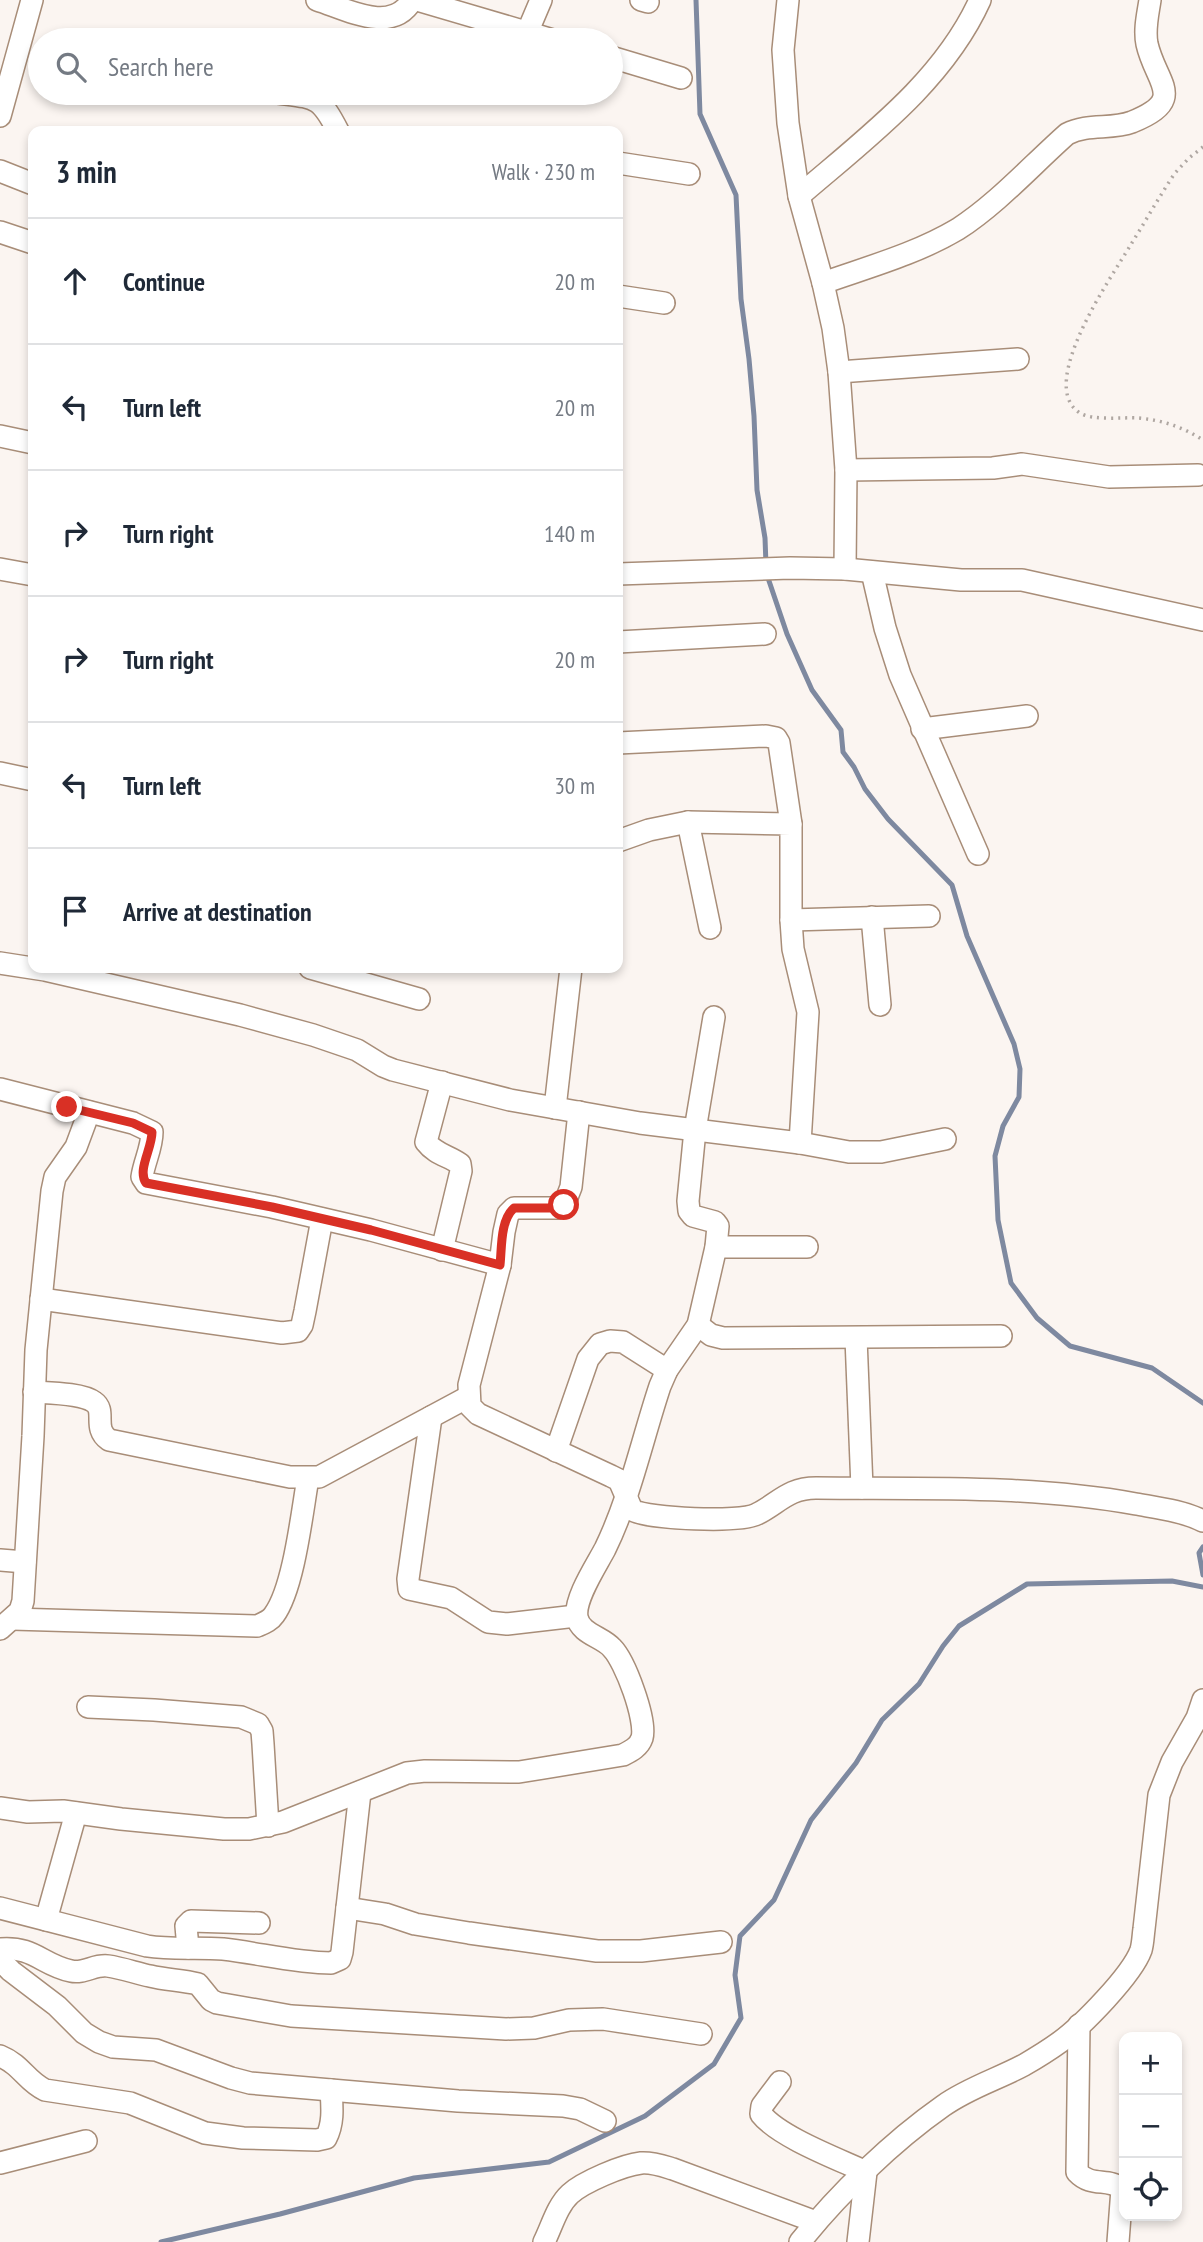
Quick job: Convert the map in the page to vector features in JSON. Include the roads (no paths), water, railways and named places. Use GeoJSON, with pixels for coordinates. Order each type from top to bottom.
{"type":"FeatureCollection","features":[{"type":"Feature","properties":{"kind":"street"},"geometry":{"type":"LineString","coordinates":[[0,116],[32,0]]}},
{"type":"Feature","properties":{"kind":"street"},"geometry":{"type":"LineString","coordinates":[[317,0],[376,19],[394,18],[414,0],[510,28]]}},
{"type":"Feature","properties":{"kind":"street"},"geometry":{"type":"LineString","coordinates":[[529,28],[541,0]]}},
{"type":"Feature","properties":{"kind":"street"},"geometry":{"type":"LineString","coordinates":[[788,0],[783,50],[788,123],[799,196],[823,284],[839,372],[846,470],[845,569]]}},
{"type":"Feature","properties":{"kind":"street"},"geometry":{"type":"LineString","coordinates":[[799,196],[876,130],[915,92],[946,57],[973,16],[980,0]]}},
{"type":"Feature","properties":{"kind":"street"},"geometry":{"type":"LineString","coordinates":[[823,284],[905,254],[958,228],[981,212],[1074,130],[1127,123],[1158,108],[1163,103],[1164,95],[1147,45],[1146,22],[1150,0]]}},
{"type":"Feature","properties":{"kind":"street"},"geometry":{"type":"LineString","coordinates":[[623,61],[681,78]]}},
{"type":"Feature","properties":{"kind":"street"},"geometry":{"type":"LineString","coordinates":[[323,105],[336,126]]}},
{"type":"Feature","properties":{"kind":"street"},"geometry":{"type":"LineString","coordinates":[[623,164],[689,174]]}},
{"type":"Feature","properties":{"kind":"street"},"geometry":{"type":"LineString","coordinates":[[0,171],[28,182]]}},
{"type":"Feature","properties":{"kind":"street"},"geometry":{"type":"LineString","coordinates":[[0,232],[28,241]]}},
{"type":"Feature","properties":{"kind":"street"},"geometry":{"type":"LineString","coordinates":[[623,297],[664,303]]}},
{"type":"Feature","properties":{"kind":"street"},"geometry":{"type":"LineString","coordinates":[[839,372],[1018,359]]}},
{"type":"Feature","properties":{"kind":"street"},"geometry":{"type":"LineString","coordinates":[[0,436],[28,442]]}},
{"type":"Feature","properties":{"kind":"street"},"geometry":{"type":"LineString","coordinates":[[846,470],[993,468],[1022,464],[1109,477],[1198,474]]}},
{"type":"Feature","properties":{"kind":"street"},"geometry":{"type":"LineString","coordinates":[[623,574],[790,568],[845,569],[961,580],[1014,580],[1203,620]]}},
{"type":"Feature","properties":{"kind":"street"},"geometry":{"type":"LineString","coordinates":[[0,569],[28,574]]}},
{"type":"Feature","properties":{"kind":"street"},"geometry":{"type":"LineString","coordinates":[[872,572],[900,675],[978,854]]}},
{"type":"Feature","properties":{"kind":"street"},"geometry":{"type":"LineString","coordinates":[[623,642],[765,634]]}},
{"type":"Feature","properties":{"kind":"street"},"geometry":{"type":"LineString","coordinates":[[922,729],[1027,716]]}},
{"type":"Feature","properties":{"kind":"street"},"geometry":{"type":"LineString","coordinates":[[623,743],[766,736],[776,738],[779,743],[792,824],[793,949],[808,1012],[800,1143]]}},
{"type":"Feature","properties":{"kind":"street"},"geometry":{"type":"LineString","coordinates":[[0,773],[28,779]]}},
{"type":"Feature","properties":{"kind":"street"},"geometry":{"type":"LineString","coordinates":[[623,839],[649,830],[688,822],[792,824]]}},
{"type":"Feature","properties":{"kind":"street"},"geometry":{"type":"LineString","coordinates":[[688,822],[710,928]]}},
{"type":"Feature","properties":{"kind":"street"},"geometry":{"type":"LineString","coordinates":[[791,920],[929,916]]}},
{"type":"Feature","properties":{"kind":"street"},"geometry":{"type":"LineString","coordinates":[[872,917],[880,1005]]}},
{"type":"Feature","properties":{"kind":"street"},"geometry":{"type":"LineString","coordinates":[[0,963],[28,967]]}},
{"type":"Feature","properties":{"kind":"street"},"geometry":{"type":"LineString","coordinates":[[58,973],[240,1015],[313,1035],[357,1050],[383,1066],[510,1100],[640,1123],[866,1153],[945,1139]]}},
{"type":"Feature","properties":{"kind":"street"},"geometry":{"type":"LineString","coordinates":[[328,973],[419,999]]}},
{"type":"Feature","properties":{"kind":"street"},"geometry":{"type":"LineString","coordinates":[[555,1108],[570,973]]}},
{"type":"Feature","properties":{"kind":"street"},"geometry":{"type":"LineString","coordinates":[[0,1808],[9,1811],[76,1813],[224,1829],[249,1829],[283,1822],[407,1773],[532,1771],[623,1755],[633,1750],[640,1742],[643,1727],[633,1688],[618,1655],[610,1645],[580,1625],[576,1616],[583,1592],[606,1545],[625,1495],[667,1370],[698,1325],[716,1248],[718,1224],[696,1218],[689,1211],[688,1201],[695,1130],[714,1017]]}},
{"type":"Feature","properties":{"kind":"street"},"geometry":{"type":"LineString","coordinates":[[442,1082],[426,1142],[432,1150],[460,1164],[461,1171],[442,1250]]}},
{"type":"Feature","properties":{"kind":"street"},"geometry":{"type":"LineString","coordinates":[[0,1090],[133,1123],[152,1132],[152,1143],[142,1177],[146,1183],[322,1219],[500,1265]]}},
{"type":"Feature","properties":{"kind":"street"},"geometry":{"type":"LineString","coordinates":[[6,1624],[20,1611],[23,1601],[36,1350],[55,1177],[76,1147],[89,1112]]}},
{"type":"Feature","properties":{"kind":"street"},"geometry":{"type":"LineString","coordinates":[[579,1112],[574,1168],[564,1205],[558,1208],[514,1208],[508,1214],[500,1265],[469,1385],[470,1406],[478,1414],[619,1480],[632,1510],[638,1513],[728,1519],[756,1515],[787,1494],[805,1488],[862,1488],[1041,1491],[1096,1497],[1183,1514],[1203,1521]]}},
{"type":"Feature","properties":{"kind":"street"},"geometry":{"type":"LineString","coordinates":[[41,1298],[290,1334],[298,1331],[302,1325],[322,1219]]}},
{"type":"Feature","properties":{"kind":"street"},"geometry":{"type":"LineString","coordinates":[[716,1248],[807,1247]]}},
{"type":"Feature","properties":{"kind":"street"},"geometry":{"type":"LineString","coordinates":[[698,1325],[711,1335],[723,1338],[1001,1336]]}},
{"type":"Feature","properties":{"kind":"street"},"geometry":{"type":"LineString","coordinates":[[856,1338],[862,1488]]}},
{"type":"Feature","properties":{"kind":"street"},"geometry":{"type":"LineString","coordinates":[[556,1451],[588,1359],[600,1344],[610,1340],[623,1342],[667,1370]]}},
{"type":"Feature","properties":{"kind":"street"},"geometry":{"type":"LineString","coordinates":[[34,1392],[71,1396],[94,1402],[99,1408],[99,1430],[109,1440],[308,1478],[319,1477],[468,1397]]}},
{"type":"Feature","properties":{"kind":"street"},"geometry":{"type":"LineString","coordinates":[[431,1417],[408,1572],[410,1589],[451,1598],[488,1622],[507,1624],[576,1616]]}},
{"type":"Feature","properties":{"kind":"street"},"geometry":{"type":"LineString","coordinates":[[6,1624],[257,1626],[269,1621],[276,1613],[293,1560],[308,1478]]}},
{"type":"Feature","properties":{"kind":"street"},"geometry":{"type":"LineString","coordinates":[[0,1560],[25,1562]]}},
{"type":"Feature","properties":{"kind":"street"},"geometry":{"type":"LineString","coordinates":[[800,2242],[866,2172],[921,2122],[946,2103],[1024,2065],[1061,2042],[1131,1968],[1141,1950],[1159,1795],[1168,1771],[1197,1718],[1203,1700]]}},
{"type":"Feature","properties":{"kind":"street"},"geometry":{"type":"LineString","coordinates":[[88,1707],[241,1717],[258,1724],[262,1731],[268,1826]]}},
{"type":"Feature","properties":{"kind":"street"},"geometry":{"type":"LineString","coordinates":[[0,1908],[170,1950],[224,1950],[331,1963],[340,1959],[360,1793]]}},
{"type":"Feature","properties":{"kind":"street"},"geometry":{"type":"LineString","coordinates":[[46,1920],[76,1813]]}},
{"type":"Feature","properties":{"kind":"street"},"geometry":{"type":"LineString","coordinates":[[347,1908],[415,1924],[597,1951],[641,1951],[721,1942]]}},
{"type":"Feature","properties":{"kind":"street"},"geometry":{"type":"LineString","coordinates":[[188,1948],[186,1926],[191,1921],[259,1923]]}},
{"type":"Feature","properties":{"kind":"street"},"geometry":{"type":"LineString","coordinates":[[0,1949],[26,1950],[65,1970],[75,1972],[108,1966],[192,1983],[202,1986],[211,2000],[217,2003],[266,2013],[506,2029],[534,2028],[569,2020],[603,2019],[701,2034]]}},
{"type":"Feature","properties":{"kind":"street"},"geometry":{"type":"LineString","coordinates":[[0,1960],[11,1972],[57,2006],[83,2032],[113,2048],[156,2050],[250,2083],[458,2101],[562,2106],[580,2109],[604,2121]]}},
{"type":"Feature","properties":{"kind":"street"},"geometry":{"type":"LineString","coordinates":[[1079,2025],[1077,2172],[1084,2179],[1116,2184],[1122,2189],[1118,2242]]}},
{"type":"Feature","properties":{"kind":"street"},"geometry":{"type":"LineString","coordinates":[[0,2056],[20,2067],[36,2086],[45,2090],[130,2103],[205,2133],[243,2138],[326,2138],[332,2120],[331,2090]]}},
{"type":"Feature","properties":{"kind":"street"},"geometry":{"type":"LineString","coordinates":[[780,2082],[762,2106],[761,2114],[765,2119],[786,2134],[866,2172]]}},
{"type":"Feature","properties":{"kind":"street"},"geometry":{"type":"LineString","coordinates":[[0,2163],[86,2140]]}},
{"type":"Feature","properties":{"kind":"street"},"geometry":{"type":"LineString","coordinates":[[544,2242],[561,2204],[571,2193],[585,2184],[639,2163],[653,2163],[673,2169],[816,2222]]}},
{"type":"Feature","properties":{"kind":"street"},"geometry":{"type":"LineString","coordinates":[[858,2242],[866,2172]]}},
{"type":"Feature","properties":{"kind":"waterway"},"geometry":{"type":"LineString","coordinates":[[696,0],[700,114],[736,195],[741,299],[749,359],[757,490],[765,538],[766,565]]}},
{"type":"Feature","properties":{"kind":"waterway"},"geometry":{"type":"LineString","coordinates":[[767,575],[787,634],[812,690],[841,730],[843,752],[865,789],[888,819],[952,885],[967,936],[1014,1044],[1020,1069],[1019,1097],[1003,1126],[995,1156],[998,1220],[1011,1283],[1037,1318],[1070,1346],[1152,1368],[1203,1403]]}},
{"type":"Feature","properties":{"kind":"waterway"},"geometry":{"type":"LineString","coordinates":[[1203,1547],[1199,1553],[1203,1575]]}},
{"type":"Feature","properties":{"kind":"waterway"},"geometry":{"type":"LineString","coordinates":[[161,2242],[414,2178],[549,2162],[645,2116],[714,2064],[741,2018],[735,1975],[740,1936],[774,1900],[811,1820],[856,1763],[882,1720],[919,1684],[959,1626],[1027,1584],[1172,1581],[1203,1587]]}}]}
